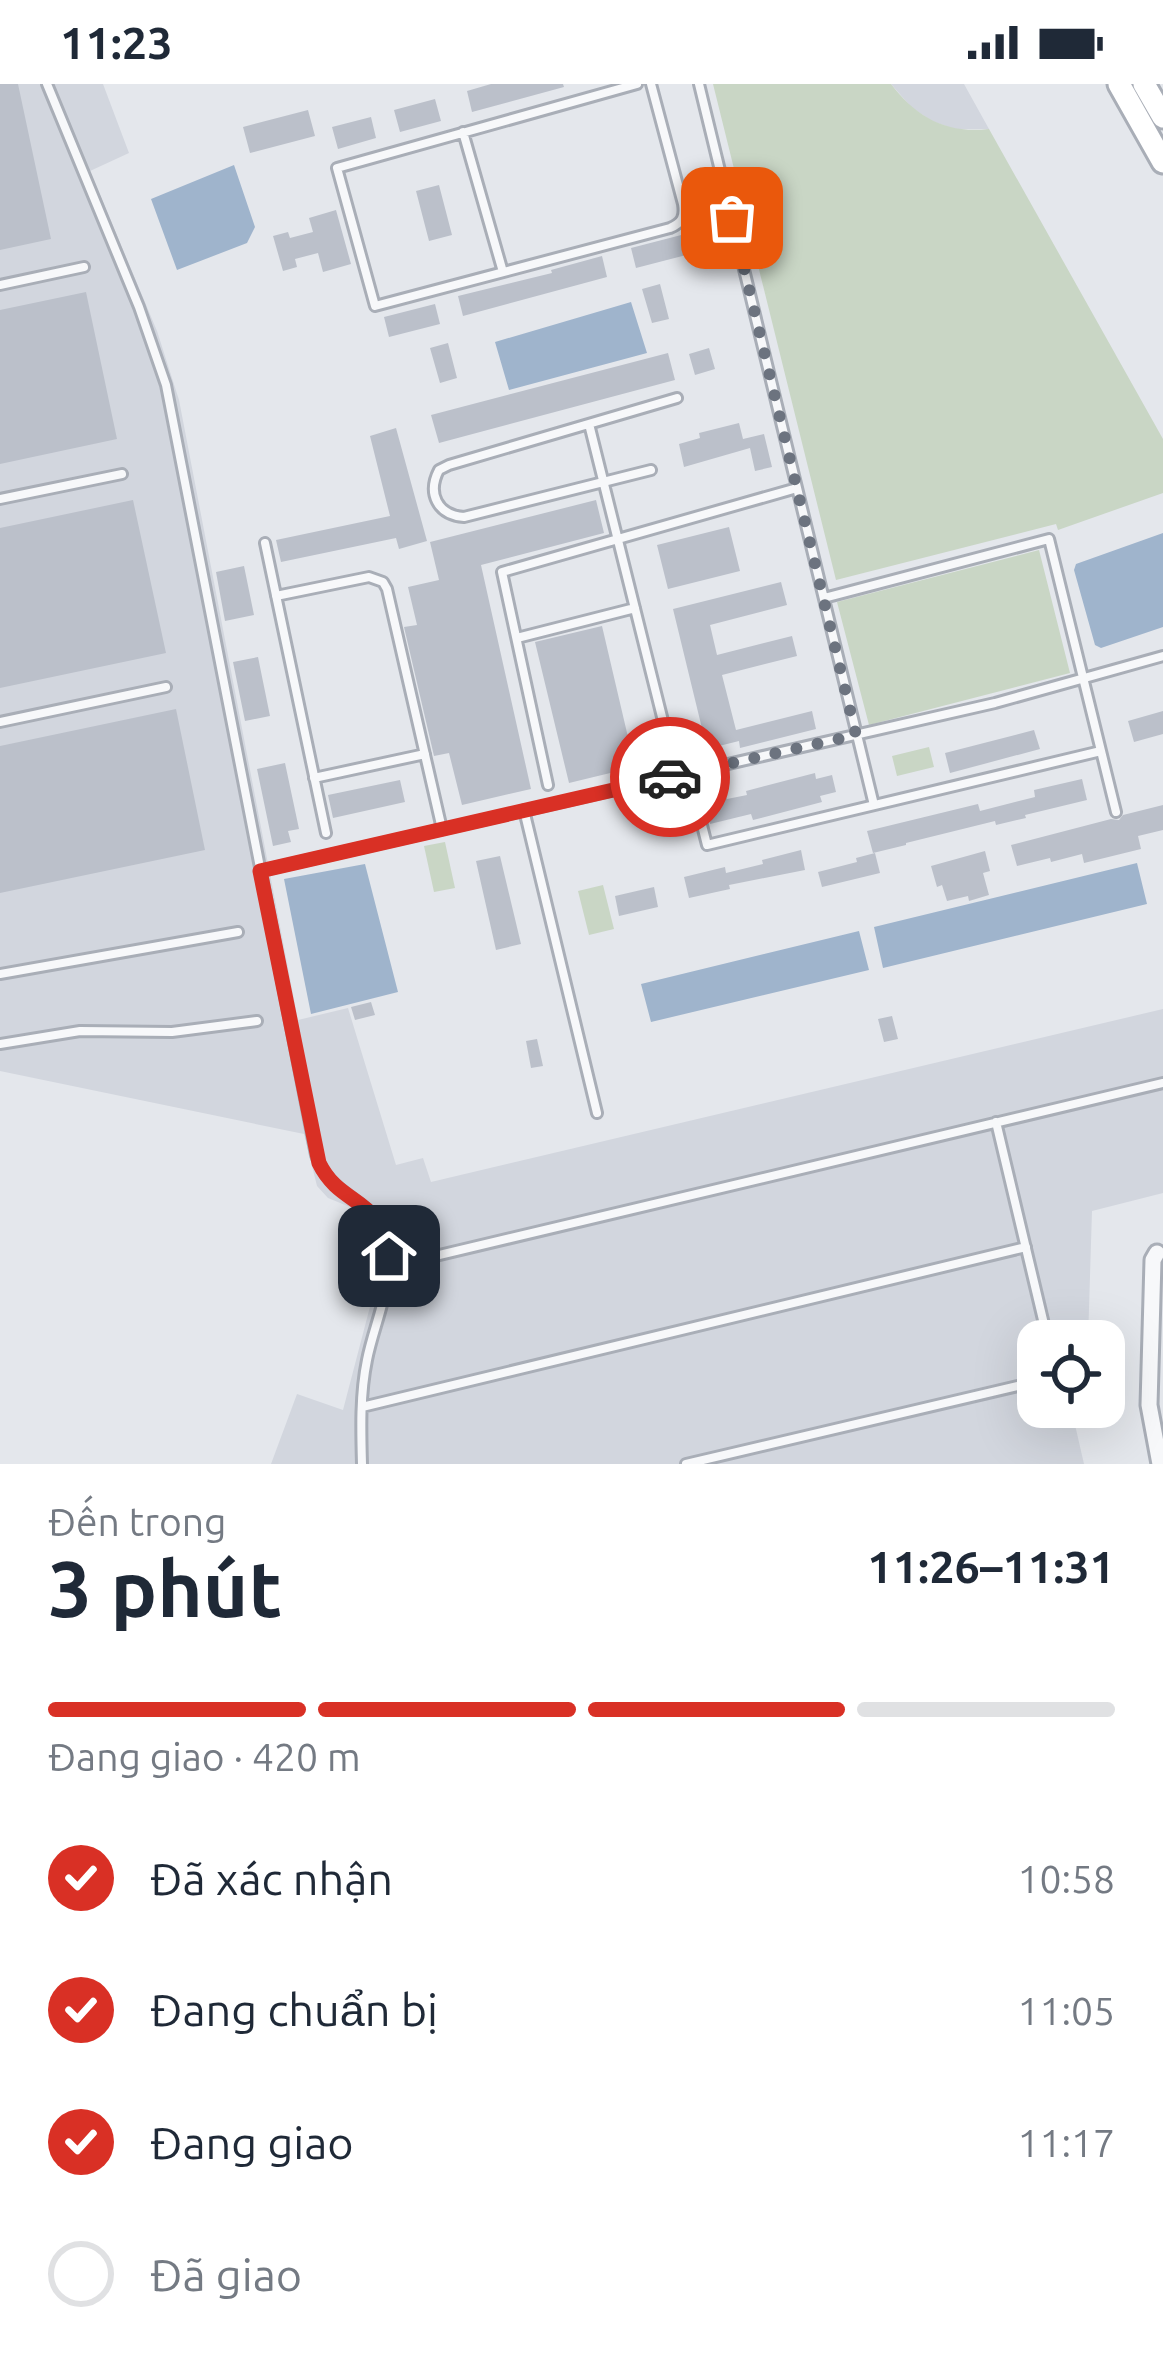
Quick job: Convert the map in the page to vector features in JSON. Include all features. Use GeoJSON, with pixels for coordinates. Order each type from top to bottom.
{"type":"FeatureCollection","features":[{"type":"Feature","properties":{"kind":"main road"},"geometry":{"type":"LineString","coordinates":[[1119,84],[1163,162]]}},
{"type":"Feature","properties":{"kind":"main road"},"geometry":{"type":"LineString","coordinates":[[1144,84],[1163,117]]}},
{"type":"Feature","properties":{"kind":"street"},"geometry":{"type":"LineString","coordinates":[[1157,1253],[1153,1260],[1149,1405],[1160,1464]]}},
{"type":"Feature","properties":{"kind":"lane"},"geometry":{"type":"LineString","coordinates":[[47,84],[166,385],[316,1155],[334,1186],[374,1215],[385,1234],[389,1267],[367,1359],[362,1464]]}},
{"type":"Feature","properties":{"kind":"lane"},"geometry":{"type":"LineString","coordinates":[[637,84],[337,168],[375,306],[680,223],[684,210],[651,84]]}},
{"type":"Feature","properties":{"kind":"lane"},"geometry":{"type":"LineString","coordinates":[[699,84],[874,805]]}},
{"type":"Feature","properties":{"kind":"lane"},"geometry":{"type":"LineString","coordinates":[[463,132],[502,272]]}},
{"type":"Feature","properties":{"kind":"lane"},"geometry":{"type":"LineString","coordinates":[[0,285],[84,267]]}},
{"type":"Feature","properties":{"kind":"lane"},"geometry":{"type":"LineString","coordinates":[[651,470],[464,517],[448,514],[434,494],[436,476],[449,464],[677,398]]}},
{"type":"Feature","properties":{"kind":"lane"},"geometry":{"type":"LineString","coordinates":[[590,424],[673,761]]}},
{"type":"Feature","properties":{"kind":"lane"},"geometry":{"type":"LineString","coordinates":[[0,499],[122,474]]}},
{"type":"Feature","properties":{"kind":"lane"},"geometry":{"type":"LineString","coordinates":[[548,785],[502,572],[797,488]]}},
{"type":"Feature","properties":{"kind":"lane"},"geometry":{"type":"LineString","coordinates":[[823,598],[1049,539],[1116,812]]}},
{"type":"Feature","properties":{"kind":"lane"},"geometry":{"type":"LineString","coordinates":[[265,542],[326,833]]}},
{"type":"Feature","properties":{"kind":"lane"},"geometry":{"type":"LineString","coordinates":[[276,596],[368,577],[383,582],[442,829]]}},
{"type":"Feature","properties":{"kind":"lane"},"geometry":{"type":"LineString","coordinates":[[517,638],[635,608]]}},
{"type":"Feature","properties":{"kind":"lane"},"geometry":{"type":"LineString","coordinates":[[260,871],[856,735],[1163,656]]}},
{"type":"Feature","properties":{"kind":"lane"},"geometry":{"type":"LineString","coordinates":[[0,722],[166,687]]}},
{"type":"Feature","properties":{"kind":"lane"},"geometry":{"type":"LineString","coordinates":[[688,773],[706,845],[1101,751]]}},
{"type":"Feature","properties":{"kind":"lane"},"geometry":{"type":"LineString","coordinates":[[314,778],[425,754]]}},
{"type":"Feature","properties":{"kind":"lane"},"geometry":{"type":"LineString","coordinates":[[524,811],[597,1113]]}},
{"type":"Feature","properties":{"kind":"lane"},"geometry":{"type":"LineString","coordinates":[[0,974],[238,932]]}},
{"type":"Feature","properties":{"kind":"lane"},"geometry":{"type":"LineString","coordinates":[[0,1044],[80,1031],[172,1032],[256,1022]]}},
{"type":"Feature","properties":{"kind":"lane"},"geometry":{"type":"LineString","coordinates":[[389,1267],[1163,1082]]}},
{"type":"Feature","properties":{"kind":"lane"},"geometry":{"type":"LineString","coordinates":[[996,1122],[1043,1320]]}},
{"type":"Feature","properties":{"kind":"lane"},"geometry":{"type":"LineString","coordinates":[[362,1407],[1026,1246]]}},
{"type":"Feature","properties":{"kind":"lane"},"geometry":{"type":"LineString","coordinates":[[686,1464],[1017,1386]]}},
{"type":"Feature","properties":{"kind":"shaded area"},"geometry":{"type":"Polygon","coordinates":[[[0,84],[103,84],[129,153],[90,171],[157,331],[179,400],[298,1020],[348,1008],[396,1165],[423,1158],[431,1182],[1163,1009],[1163,1193],[1092,1211],[1089,1320],[1017,1320],[1017,1428],[1076,1428],[1084,1464],[271,1464],[297,1394],[343,1410],[378,1276],[378,1251],[368,1220],[328,1198],[317,1186],[304,1134],[0,1071],[0,84]]]}},
{"type":"Feature","properties":{"kind":"shaded area"},"geometry":{"type":"Polygon","coordinates":[[[891,84],[964,84],[989,129],[954,129],[932,121],[912,108],[891,84]]]}},
{"type":"Feature","properties":{"kind":"green space"},"geometry":{"type":"Polygon","coordinates":[[[713,84],[891,84],[933,121],[959,129],[989,129],[1163,439],[1163,493],[1058,530],[1056,524],[836,580],[713,84]]]}},
{"type":"Feature","properties":{"kind":"green space"},"geometry":{"type":"Polygon","coordinates":[[[1039,550],[1070,673],[869,725],[837,602],[1039,550]]]}},
{"type":"Feature","properties":{"kind":"green space"},"geometry":{"type":"Polygon","coordinates":[[[929,747],[934,767],[897,776],[892,756],[929,747]]]}},
{"type":"Feature","properties":{"kind":"green space"},"geometry":{"type":"Polygon","coordinates":[[[445,842],[455,888],[434,892],[424,846],[445,842]]]}},
{"type":"Feature","properties":{"kind":"green space"},"geometry":{"type":"Polygon","coordinates":[[[603,885],[614,929],[589,935],[578,891],[603,885]]]}},
{"type":"Feature","properties":{"kind":"water"},"geometry":{"type":"Polygon","coordinates":[[[234,165],[255,227],[247,243],[177,270],[151,199],[234,165]]]}},
{"type":"Feature","properties":{"kind":"water"},"geometry":{"type":"Polygon","coordinates":[[[631,302],[647,353],[509,390],[495,342],[631,302]]]}},
{"type":"Feature","properties":{"kind":"water"},"geometry":{"type":"Polygon","coordinates":[[[1163,533],[1163,627],[1101,648],[1095,645],[1076,564],[1163,533]]]}},
{"type":"Feature","properties":{"kind":"water"},"geometry":{"type":"Polygon","coordinates":[[[1137,863],[1147,904],[883,968],[874,927],[1137,863]]]}},
{"type":"Feature","properties":{"kind":"water"},"geometry":{"type":"Polygon","coordinates":[[[365,864],[398,992],[311,1014],[284,879],[365,864]]]}},
{"type":"Feature","properties":{"kind":"water"},"geometry":{"type":"Polygon","coordinates":[[[859,931],[869,970],[651,1022],[641,984],[859,931]]]}},
{"type":"Feature","properties":{"kind":"building"},"geometry":{"type":"Polygon","coordinates":[[[0,84],[18,84],[51,239],[0,250],[0,84]]]}},
{"type":"Feature","properties":{"kind":"building"},"geometry":{"type":"Polygon","coordinates":[[[491,84],[564,87],[472,112],[467,91],[491,84]]]}},
{"type":"Feature","properties":{"kind":"building"},"geometry":{"type":"Polygon","coordinates":[[[435,99],[441,121],[400,132],[394,110],[435,99]]]}},
{"type":"Feature","properties":{"kind":"building"},"geometry":{"type":"Polygon","coordinates":[[[308,110],[315,136],[250,153],[243,127],[308,110]]]}},
{"type":"Feature","properties":{"kind":"building"},"geometry":{"type":"Polygon","coordinates":[[[371,117],[376,138],[338,149],[332,127],[371,117]]]}},
{"type":"Feature","properties":{"kind":"building"},"geometry":{"type":"Polygon","coordinates":[[[439,185],[452,235],[429,241],[416,191],[439,185]]]}},
{"type":"Feature","properties":{"kind":"building"},"geometry":{"type":"Polygon","coordinates":[[[336,210],[351,264],[323,272],[318,253],[295,259],[297,267],[283,271],[273,236],[288,232],[290,238],[313,232],[309,218],[336,210]]]}},
{"type":"Feature","properties":{"kind":"building"},"geometry":{"type":"Polygon","coordinates":[[[689,233],[694,253],[636,268],[631,248],[689,233]]]}},
{"type":"Feature","properties":{"kind":"building"},"geometry":{"type":"Polygon","coordinates":[[[602,256],[607,277],[463,316],[458,296],[602,256]]]}},
{"type":"Feature","properties":{"kind":"building"},"geometry":{"type":"Polygon","coordinates":[[[660,284],[669,319],[652,323],[642,289],[660,284]]]}},
{"type":"Feature","properties":{"kind":"building"},"geometry":{"type":"Polygon","coordinates":[[[86,292],[117,439],[0,464],[0,310],[86,292]]]}},
{"type":"Feature","properties":{"kind":"building"},"geometry":{"type":"Polygon","coordinates":[[[435,304],[440,324],[389,337],[384,317],[435,304]]]}},
{"type":"Feature","properties":{"kind":"building"},"geometry":{"type":"Polygon","coordinates":[[[448,343],[457,378],[440,383],[430,348],[448,343]]]}},
{"type":"Feature","properties":{"kind":"building"},"geometry":{"type":"Polygon","coordinates":[[[709,348],[715,369],[695,375],[689,354],[709,348]]]}},
{"type":"Feature","properties":{"kind":"building"},"geometry":{"type":"Polygon","coordinates":[[[668,353],[675,380],[439,443],[431,415],[668,353]]]}},
{"type":"Feature","properties":{"kind":"building"},"geometry":{"type":"Polygon","coordinates":[[[739,423],[743,439],[764,434],[772,467],[755,471],[750,448],[684,467],[679,444],[700,438],[699,433],[739,423]]]}},
{"type":"Feature","properties":{"kind":"building"},"geometry":{"type":"Polygon","coordinates":[[[396,428],[427,541],[399,549],[396,538],[281,562],[276,540],[390,516],[370,436],[396,428]]]}},
{"type":"Feature","properties":{"kind":"building"},"geometry":{"type":"Polygon","coordinates":[[[133,500],[166,653],[0,688],[0,528],[133,500]]]}},
{"type":"Feature","properties":{"kind":"building"},"geometry":{"type":"Polygon","coordinates":[[[596,500],[604,533],[481,565],[531,789],[462,805],[449,753],[434,756],[404,627],[417,625],[408,587],[439,580],[430,542],[596,500]]]}},
{"type":"Feature","properties":{"kind":"building"},"geometry":{"type":"Polygon","coordinates":[[[729,527],[740,571],[668,589],[657,545],[729,527]]]}},
{"type":"Feature","properties":{"kind":"building"},"geometry":{"type":"Polygon","coordinates":[[[244,566],[254,615],[225,621],[216,572],[244,566]]]}},
{"type":"Feature","properties":{"kind":"building"},"geometry":{"type":"Polygon","coordinates":[[[781,582],[787,605],[710,625],[717,655],[792,636],[797,656],[722,675],[736,730],[812,711],[816,729],[740,748],[739,741],[707,749],[673,609],[781,582]]]}},
{"type":"Feature","properties":{"kind":"building"},"geometry":{"type":"Polygon","coordinates":[[[602,626],[635,767],[569,783],[535,642],[602,626]]]}},
{"type":"Feature","properties":{"kind":"building"},"geometry":{"type":"Polygon","coordinates":[[[258,657],[270,716],[245,721],[233,662],[258,657]]]}},
{"type":"Feature","properties":{"kind":"building"},"geometry":{"type":"Polygon","coordinates":[[[176,709],[205,850],[0,893],[0,746],[176,709]]]}},
{"type":"Feature","properties":{"kind":"building"},"geometry":{"type":"Polygon","coordinates":[[[1163,711],[1163,734],[1134,742],[1128,721],[1163,711]]]}},
{"type":"Feature","properties":{"kind":"building"},"geometry":{"type":"Polygon","coordinates":[[[1034,730],[1040,749],[950,773],[945,753],[1034,730]]]}},
{"type":"Feature","properties":{"kind":"building"},"geometry":{"type":"Polygon","coordinates":[[[285,763],[299,829],[288,831],[291,842],[273,846],[257,769],[285,763]]]}},
{"type":"Feature","properties":{"kind":"building"},"geometry":{"type":"Polygon","coordinates":[[[815,773],[816,779],[832,775],[836,792],[820,796],[822,802],[753,820],[751,814],[710,824],[705,805],[714,803],[712,795],[725,792],[727,799],[747,795],[746,791],[815,773]]]}},
{"type":"Feature","properties":{"kind":"building"},"geometry":{"type":"Polygon","coordinates":[[[1082,779],[1087,800],[873,853],[867,831],[978,804],[980,811],[1035,797],[1034,790],[1082,779]]]}},
{"type":"Feature","properties":{"kind":"building"},"geometry":{"type":"Polygon","coordinates":[[[400,780],[405,802],[333,818],[328,795],[400,780]]]}},
{"type":"Feature","properties":{"kind":"building"},"geometry":{"type":"Polygon","coordinates":[[[1163,805],[1163,830],[1138,836],[1141,849],[1084,863],[1082,854],[1017,866],[1011,845],[1163,805]]]}},
{"type":"Feature","properties":{"kind":"building"},"geometry":{"type":"Polygon","coordinates":[[[801,850],[805,870],[689,898],[684,877],[725,867],[726,873],[801,850]]]}},
{"type":"Feature","properties":{"kind":"building"},"geometry":{"type":"Polygon","coordinates":[[[985,851],[990,871],[983,873],[989,895],[947,901],[931,866],[985,851]]]}},
{"type":"Feature","properties":{"kind":"building"},"geometry":{"type":"Polygon","coordinates":[[[875,853],[880,873],[822,887],[818,872],[875,853]]]}},
{"type":"Feature","properties":{"kind":"building"},"geometry":{"type":"Polygon","coordinates":[[[500,856],[521,944],[496,950],[476,861],[500,856]]]}},
{"type":"Feature","properties":{"kind":"building"},"geometry":{"type":"Polygon","coordinates":[[[654,887],[658,907],[619,916],[615,896],[654,887]]]}},
{"type":"Feature","properties":{"kind":"building"},"geometry":{"type":"Polygon","coordinates":[[[371,1002],[375,1015],[355,1020],[351,1007],[371,1002]]]}},
{"type":"Feature","properties":{"kind":"building"},"geometry":{"type":"Polygon","coordinates":[[[892,1016],[898,1039],[884,1042],[878,1019],[892,1016]]]}},
{"type":"Feature","properties":{"kind":"building"},"geometry":{"type":"Polygon","coordinates":[[[537,1039],[543,1066],[531,1068],[526,1041],[537,1039]]]}},
{"type":"Feature","properties":{"kind":"way so far"},"geometry":{"type":"LineString","coordinates":[[670,777],[856,735],[732,218]]}},
{"type":"Feature","properties":{"kind":"route"},"geometry":{"type":"LineString","coordinates":[[389,1256],[385,1234],[374,1215],[334,1186],[316,1155],[260,871],[670,777]]}}]}
